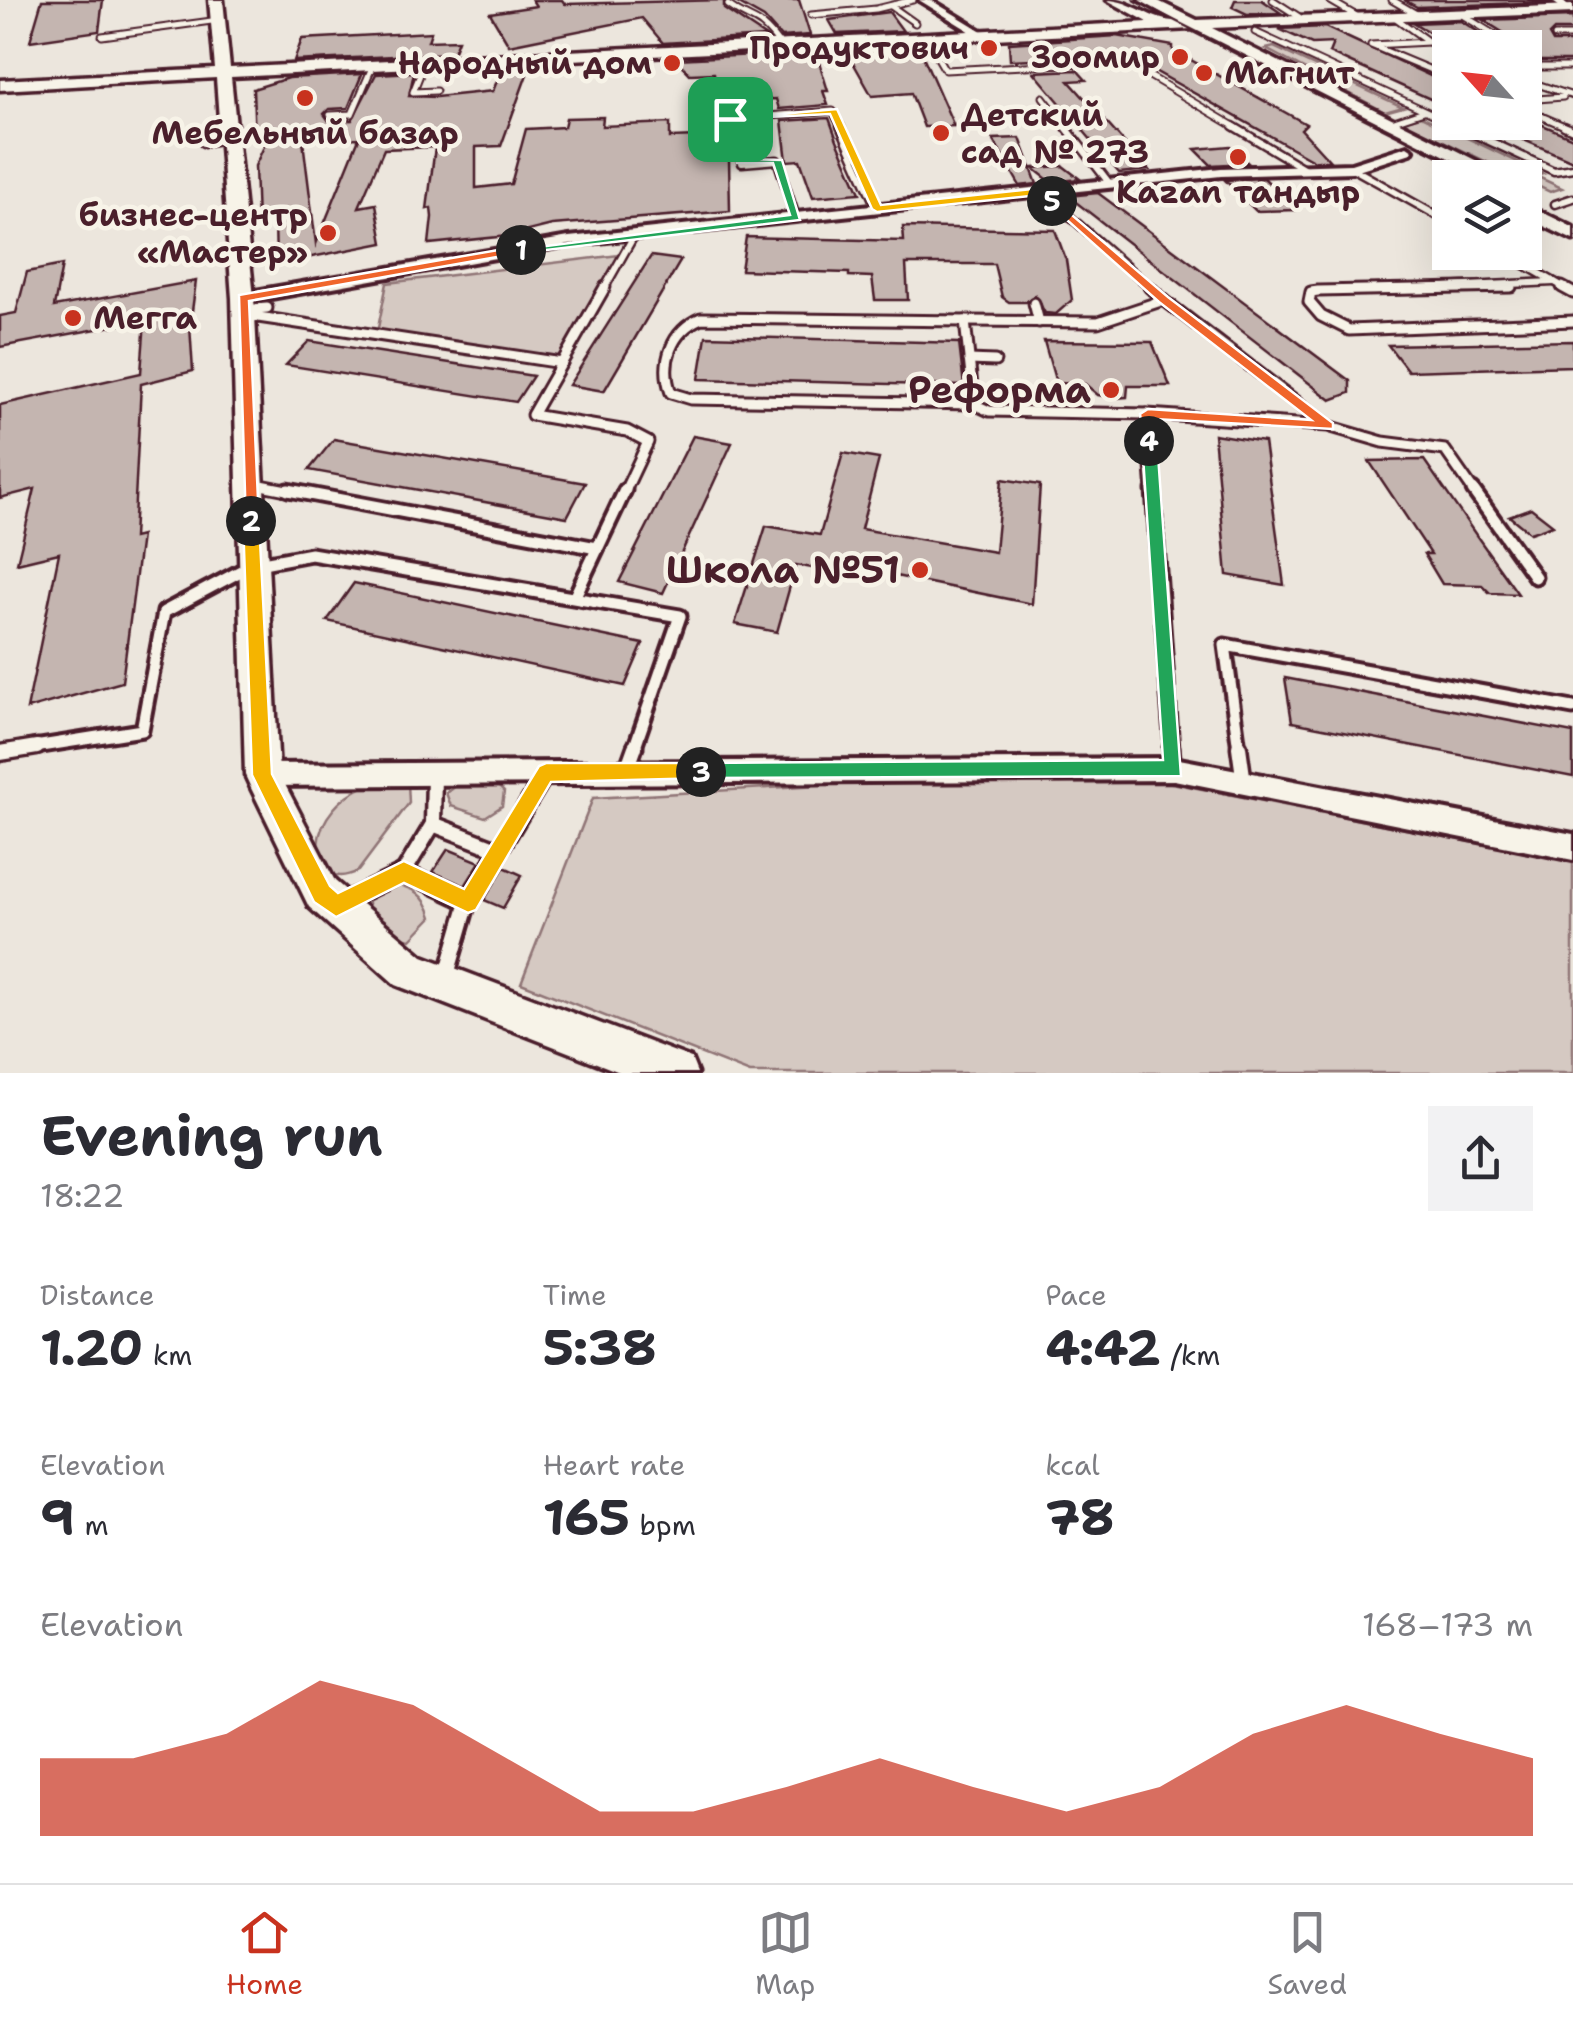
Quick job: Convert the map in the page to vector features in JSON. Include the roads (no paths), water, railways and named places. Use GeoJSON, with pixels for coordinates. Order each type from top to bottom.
{"type":"FeatureCollection","features":[{"type":"Feature","properties":{"kind":"main road"},"geometry":{"type":"LineString","coordinates":[[216,0],[226,72],[217,140],[249,308],[252,564],[262,775],[322,894],[410,970],[676,1073]]}},
{"type":"Feature","properties":{"kind":"main road"},"geometry":{"type":"LineString","coordinates":[[1114,0],[1432,163]]}},
{"type":"Feature","properties":{"kind":"main road"},"geometry":{"type":"LineString","coordinates":[[1146,0],[1466,160]]}},
{"type":"Feature","properties":{"kind":"main road"},"geometry":{"type":"LineString","coordinates":[[0,85],[779,44],[920,30],[980,33],[1572,10]]}},
{"type":"Feature","properties":{"kind":"main road"},"geometry":{"type":"LineString","coordinates":[[1542,195],[1567,205]]}},
{"type":"Feature","properties":{"kind":"main road"},"geometry":{"type":"LineString","coordinates":[[1542,218],[1573,234]]}},
{"type":"Feature","properties":{"kind":"street"},"geometry":{"type":"LineString","coordinates":[[924,0],[980,33]]}},
{"type":"Feature","properties":{"kind":"street"},"geometry":{"type":"LineString","coordinates":[[1554,0],[1572,10]]}},
{"type":"Feature","properties":{"kind":"street"},"geometry":{"type":"LineString","coordinates":[[249,308],[569,242],[1110,184],[1352,168],[1407,150]]}},
{"type":"Feature","properties":{"kind":"street"},"geometry":{"type":"LineString","coordinates":[[262,775],[1174,769],[1573,847]]}},
{"type":"Feature","properties":{"kind":"lane"},"geometry":{"type":"LineString","coordinates":[[810,15],[912,0]]}},
{"type":"Feature","properties":{"kind":"lane"},"geometry":{"type":"LineString","coordinates":[[1273,0],[1304,20]]}},
{"type":"Feature","properties":{"kind":"lane"},"geometry":{"type":"LineString","coordinates":[[1329,0],[1358,17]]}},
{"type":"Feature","properties":{"kind":"lane"},"geometry":{"type":"LineString","coordinates":[[1392,0],[1418,15]]}},
{"type":"Feature","properties":{"kind":"lane"},"geometry":{"type":"LineString","coordinates":[[728,5],[741,15],[761,20],[779,44]]}},
{"type":"Feature","properties":{"kind":"lane"},"geometry":{"type":"LineString","coordinates":[[891,6],[920,30],[946,70],[1124,62],[1305,170]]}},
{"type":"Feature","properties":{"kind":"lane"},"geometry":{"type":"LineString","coordinates":[[1460,14],[1487,30]]}},
{"type":"Feature","properties":{"kind":"lane"},"geometry":{"type":"LineString","coordinates":[[1393,16],[1432,43]]}},
{"type":"Feature","properties":{"kind":"lane"},"geometry":{"type":"LineString","coordinates":[[102,36],[218,20]]}},
{"type":"Feature","properties":{"kind":"lane"},"geometry":{"type":"LineString","coordinates":[[1255,32],[1554,171],[1573,168]]}},
{"type":"Feature","properties":{"kind":"lane"},"geometry":{"type":"LineString","coordinates":[[1555,36],[1573,36]]}},
{"type":"Feature","properties":{"kind":"lane"},"geometry":{"type":"LineString","coordinates":[[1429,42],[1371,46],[1432,71]]}},
{"type":"Feature","properties":{"kind":"lane"},"geometry":{"type":"LineString","coordinates":[[424,62],[413,92],[436,90]]}},
{"type":"Feature","properties":{"kind":"lane"},"geometry":{"type":"LineString","coordinates":[[330,115],[352,114],[373,65]]}},
{"type":"Feature","properties":{"kind":"lane"},"geometry":{"type":"LineString","coordinates":[[1542,68],[1573,67]]}},
{"type":"Feature","properties":{"kind":"lane"},"geometry":{"type":"LineString","coordinates":[[1542,86],[1571,97]]}},
{"type":"Feature","properties":{"kind":"lane"},"geometry":{"type":"LineString","coordinates":[[1542,99],[1571,97]]}},
{"type":"Feature","properties":{"kind":"lane"},"geometry":{"type":"LineString","coordinates":[[1043,98],[1110,184]]}},
{"type":"Feature","properties":{"kind":"lane"},"geometry":{"type":"LineString","coordinates":[[1391,122],[1425,110]]}},
{"type":"Feature","properties":{"kind":"lane"},"geometry":{"type":"LineString","coordinates":[[796,217],[777,160],[742,163],[730,119],[833,111],[877,209]]}},
{"type":"Feature","properties":{"kind":"lane"},"geometry":{"type":"LineString","coordinates":[[1542,116],[1573,130]]}},
{"type":"Feature","properties":{"kind":"lane"},"geometry":{"type":"LineString","coordinates":[[1352,168],[1432,213]]}},
{"type":"Feature","properties":{"kind":"lane"},"geometry":{"type":"LineString","coordinates":[[1041,191],[1164,300],[1328,426]]}},
{"type":"Feature","properties":{"kind":"lane"},"geometry":{"type":"LineString","coordinates":[[575,596],[648,442],[627,431],[532,415],[636,234]]}},
{"type":"Feature","properties":{"kind":"lane"},"geometry":{"type":"LineString","coordinates":[[1533,270],[1573,293]]}},
{"type":"Feature","properties":{"kind":"lane"},"geometry":{"type":"LineString","coordinates":[[1554,282],[1509,287],[1318,291],[1311,292],[1309,302],[1321,316],[1349,330],[1573,322]]}},
{"type":"Feature","properties":{"kind":"lane"},"geometry":{"type":"LineString","coordinates":[[1164,300],[1098,322],[701,318],[686,322],[675,333],[666,382],[672,393],[691,399],[974,404],[990,411],[1148,414],[1328,426],[1383,442],[1446,450],[1535,577]]}},
{"type":"Feature","properties":{"kind":"lane"},"geometry":{"type":"LineString","coordinates":[[1034,303],[1039,322]]}},
{"type":"Feature","properties":{"kind":"lane"},"geometry":{"type":"LineString","coordinates":[[249,308],[562,363]]}},
{"type":"Feature","properties":{"kind":"lane"},"geometry":{"type":"LineString","coordinates":[[965,320],[974,404]]}},
{"type":"Feature","properties":{"kind":"lane"},"geometry":{"type":"LineString","coordinates":[[969,360],[995,360]]}},
{"type":"Feature","properties":{"kind":"lane"},"geometry":{"type":"LineString","coordinates":[[1148,414],[1174,769]]}},
{"type":"Feature","properties":{"kind":"lane"},"geometry":{"type":"LineString","coordinates":[[250,483],[597,548]]}},
{"type":"Feature","properties":{"kind":"lane"},"geometry":{"type":"LineString","coordinates":[[0,752],[142,730],[164,612],[252,564],[312,554],[680,616],[626,772]]}},
{"type":"Feature","properties":{"kind":"lane"},"geometry":{"type":"LineString","coordinates":[[1244,783],[1224,645],[1573,708]]}},
{"type":"Feature","properties":{"kind":"lane"},"geometry":{"type":"LineString","coordinates":[[444,984],[468,902],[546,773]]}},
{"type":"Feature","properties":{"kind":"lane"},"geometry":{"type":"LineString","coordinates":[[336,906],[404,872],[433,824],[434,774]]}},
{"type":"Feature","properties":{"kind":"lane"},"geometry":{"type":"LineString","coordinates":[[433,824],[497,849]]}},
{"type":"Feature","properties":{"kind":"lane"},"geometry":{"type":"LineString","coordinates":[[404,872],[468,902]]}},
{"type":"Feature","properties":{"kind":"tram line"},"geometry":{"type":"LineString","coordinates":[[1134,0],[1450,160]]}},
{"type":"Feature","properties":{"kind":"tram line"},"geometry":{"type":"LineString","coordinates":[[1542,210],[1573,226]]}},
{"type":"Feature","properties":{"kind":"place","name":"Продуктович"},"geometry":{"type":"Point","coordinates":[989,48]}},
{"type":"Feature","properties":{"kind":"place","name":"Зоомир"},"geometry":{"type":"Point","coordinates":[1180,57]}},
{"type":"Feature","properties":{"kind":"place","name":"Народный дом"},"geometry":{"type":"Point","coordinates":[672,63]}},
{"type":"Feature","properties":{"kind":"place","name":"Магнит"},"geometry":{"type":"Point","coordinates":[1204,73]}},
{"type":"Feature","properties":{"kind":"place","name":"Мебельный базар"},"geometry":{"type":"Point","coordinates":[305,98]}},
{"type":"Feature","properties":{"kind":"place","name":"Детский сад № 273"},"geometry":{"type":"Point","coordinates":[941,133]}},
{"type":"Feature","properties":{"kind":"place","name":"Kazan тандыр"},"geometry":{"type":"Point","coordinates":[1238,157]}},
{"type":"Feature","properties":{"kind":"place","name":"бизнес-центр «Мастер»"},"geometry":{"type":"Point","coordinates":[328,233]}},
{"type":"Feature","properties":{"kind":"place","name":"Мегга"},"geometry":{"type":"Point","coordinates":[73,318]}},
{"type":"Feature","properties":{"kind":"place","name":"Реформа"},"geometry":{"type":"Point","coordinates":[1111,390]}},
{"type":"Feature","properties":{"kind":"place","name":"Школа №51"},"geometry":{"type":"Point","coordinates":[920,570]}}]}
